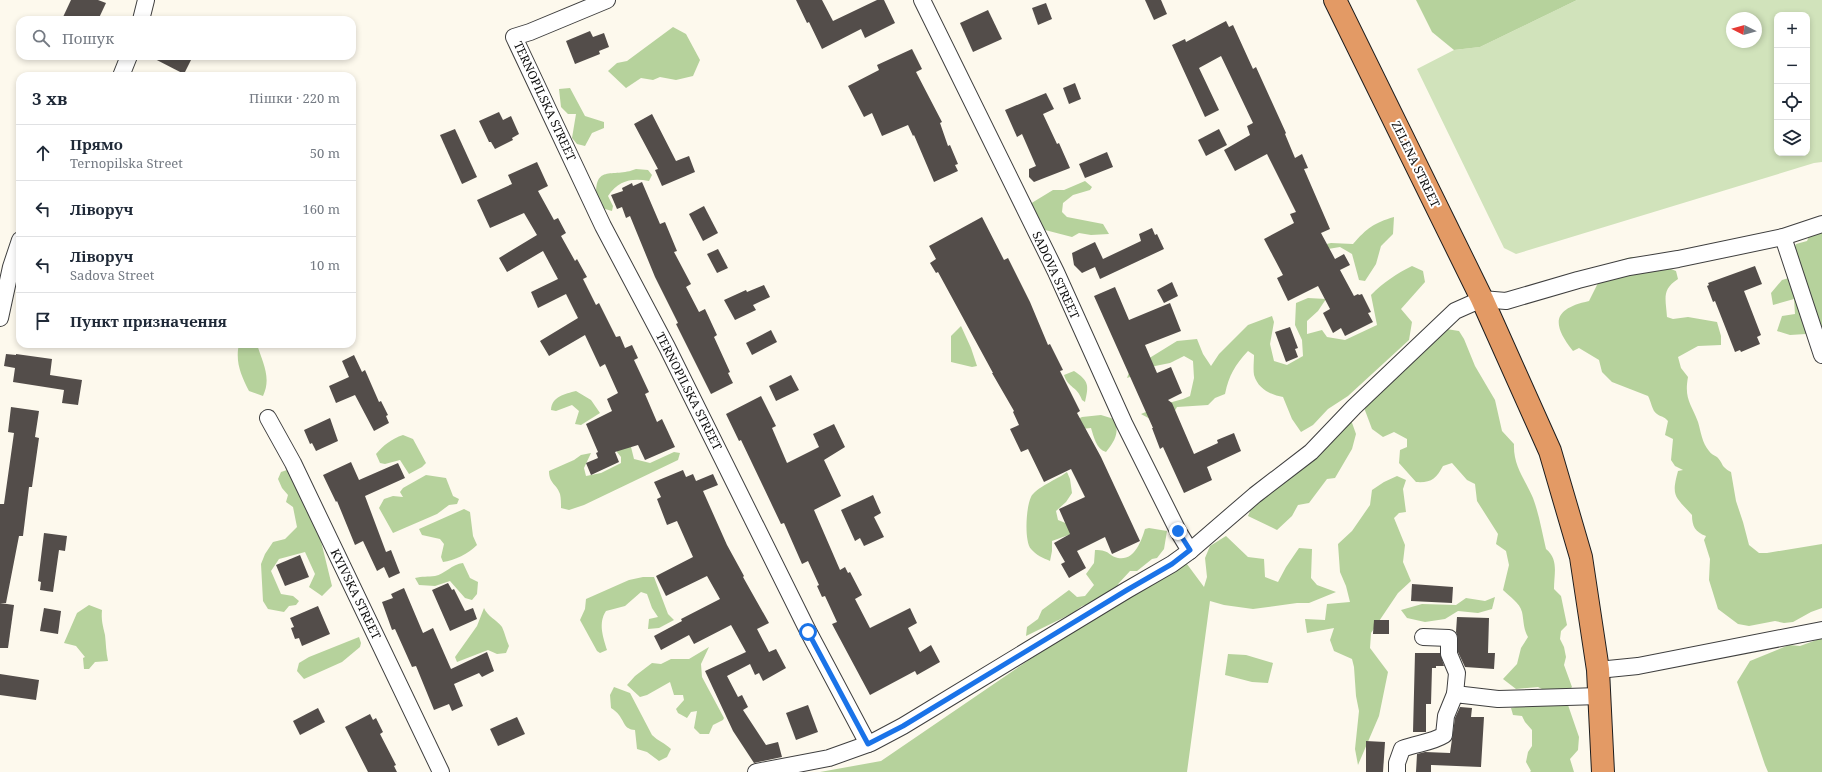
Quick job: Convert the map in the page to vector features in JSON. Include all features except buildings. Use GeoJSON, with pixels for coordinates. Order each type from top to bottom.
{"type":"FeatureCollection","features":[{"type":"Feature","properties":{"kind":"highway","name":"ZELENA STREET"},"geometry":{"type":"LineString","coordinates":[[1335,0],[1482,299],[1550,451],[1581,558],[1598,670],[1603,772]]}},
{"type":"Feature","properties":{"kind":"street"},"geometry":{"type":"LineString","coordinates":[[142,16],[146,0]]}},
{"type":"Feature","properties":{"kind":"street","name":"TERNOPILSKA STREET"},"geometry":{"type":"LineString","coordinates":[[607,0],[530,32],[514,36],[603,226],[670,354],[808,632],[868,744]]}},
{"type":"Feature","properties":{"kind":"street","name":"SADOVA STREET"},"geometry":{"type":"LineString","coordinates":[[922,0],[1056,272],[1128,430],[1178,531],[1190,550]]}},
{"type":"Feature","properties":{"kind":"street"},"geometry":{"type":"LineString","coordinates":[[123,72],[127,60]]}},
{"type":"Feature","properties":{"kind":"street"},"geometry":{"type":"LineString","coordinates":[[756,772],[829,758],[868,744],[903,726],[1172,564],[1255,494],[1311,452],[1354,407],[1455,311],[1482,299],[1506,302],[1578,280],[1629,267],[1678,259],[1783,237],[1822,224]]}},
{"type":"Feature","properties":{"kind":"street"},"geometry":{"type":"LineString","coordinates":[[1783,237],[1822,355]]}},
{"type":"Feature","properties":{"kind":"street"},"geometry":{"type":"LineString","coordinates":[[0,318],[11,267],[16,252]]}},
{"type":"Feature","properties":{"kind":"street","name":"KYIVSKA STREET"},"geometry":{"type":"LineString","coordinates":[[268,418],[293,463],[441,772]]}},
{"type":"Feature","properties":{"kind":"street"},"geometry":{"type":"LineString","coordinates":[[1598,670],[1638,666],[1822,630]]}},
{"type":"Feature","properties":{"kind":"street"},"geometry":{"type":"LineString","coordinates":[[1397,772],[1397,763],[1402,749],[1417,743],[1433,742],[1444,735],[1446,716],[1455,694],[1457,673],[1449,654],[1449,638],[1423,637]]}},
{"type":"Feature","properties":{"kind":"street"},"geometry":{"type":"LineString","coordinates":[[1455,694],[1498,699],[1600,696]]}},
{"type":"Feature","properties":{"kind":"green space"},"geometry":{"type":"Polygon","coordinates":[[[1416,0],[1577,0],[1480,47],[1454,50],[1432,32],[1416,0]]]}},
{"type":"Feature","properties":{"kind":"green space"},"geometry":{"type":"Polygon","coordinates":[[[1577,0],[1822,0],[1822,162],[1814,163],[1516,254],[1504,248],[1417,69],[1454,50],[1480,47],[1577,0]]]}},
{"type":"Feature","properties":{"kind":"green space"},"geometry":{"type":"Polygon","coordinates":[[[673,27],[686,34],[700,60],[693,76],[676,80],[660,77],[653,80],[641,78],[626,88],[608,71],[617,63],[627,61],[673,27]]]}},
{"type":"Feature","properties":{"kind":"green space"},"geometry":{"type":"Polygon","coordinates":[[[570,88],[585,116],[604,122],[604,128],[592,133],[585,146],[577,144],[572,138],[576,114],[568,114],[561,107],[559,89],[570,88]]]}},
{"type":"Feature","properties":{"kind":"green space"},"geometry":{"type":"Polygon","coordinates":[[[636,169],[648,170],[652,175],[649,181],[631,180],[617,186],[608,196],[613,206],[612,211],[597,204],[596,191],[601,177],[606,174],[627,172],[636,169]]]}},
{"type":"Feature","properties":{"kind":"green space"},"geometry":{"type":"Polygon","coordinates":[[[1085,181],[1092,187],[1090,190],[1073,195],[1063,203],[1062,212],[1067,217],[1103,224],[1109,234],[1091,235],[1079,233],[1072,237],[1045,230],[1040,227],[1030,204],[1053,190],[1064,190],[1085,181]]]}},
{"type":"Feature","properties":{"kind":"green space"},"geometry":{"type":"Polygon","coordinates":[[[1394,217],[1393,234],[1381,246],[1376,264],[1365,281],[1359,280],[1352,254],[1340,247],[1322,250],[1309,248],[1331,243],[1353,244],[1371,227],[1394,217]]]}},
{"type":"Feature","properties":{"kind":"green space"},"geometry":{"type":"Polygon","coordinates":[[[1820,230],[1822,233],[1822,353],[1806,334],[1790,335],[1777,331],[1782,316],[1795,314],[1794,299],[1773,305],[1771,293],[1782,280],[1799,275],[1786,262],[1796,244],[1807,241],[1811,232],[1820,230]]]}},
{"type":"Feature","properties":{"kind":"green space"},"geometry":{"type":"Polygon","coordinates":[[[1631,257],[1643,258],[1676,271],[1678,279],[1669,287],[1666,295],[1667,317],[1673,319],[1688,317],[1717,322],[1721,336],[1721,345],[1698,346],[1678,357],[1681,368],[1688,377],[1688,396],[1698,422],[1703,441],[1710,452],[1717,457],[1731,472],[1736,501],[1749,545],[1759,553],[1767,553],[1822,544],[1822,608],[1793,622],[1784,623],[1775,621],[1749,626],[1738,624],[1718,609],[1709,580],[1710,559],[1704,540],[1706,536],[1699,533],[1695,528],[1692,515],[1676,496],[1675,486],[1678,471],[1683,470],[1675,466],[1671,460],[1673,439],[1665,435],[1668,421],[1655,413],[1648,396],[1612,382],[1602,372],[1599,360],[1579,348],[1573,351],[1561,332],[1559,318],[1562,313],[1568,308],[1577,304],[1589,301],[1603,273],[1618,261],[1631,257]]]}},
{"type":"Feature","properties":{"kind":"green space"},"geometry":{"type":"Polygon","coordinates":[[[1412,266],[1423,271],[1425,282],[1401,309],[1412,322],[1409,340],[1348,396],[1328,409],[1313,425],[1301,432],[1292,419],[1283,397],[1274,395],[1262,388],[1256,380],[1254,375],[1254,355],[1248,351],[1233,371],[1228,381],[1225,394],[1215,398],[1208,405],[1177,407],[1172,416],[1152,420],[1141,414],[1190,396],[1194,378],[1193,361],[1184,356],[1170,363],[1155,366],[1127,378],[1130,370],[1177,341],[1197,339],[1203,354],[1211,366],[1219,354],[1248,325],[1272,316],[1274,322],[1270,344],[1274,361],[1287,365],[1303,356],[1302,340],[1295,325],[1296,303],[1308,298],[1326,299],[1318,311],[1307,321],[1307,334],[1322,330],[1327,337],[1345,340],[1377,325],[1371,295],[1390,279],[1412,266]]]}},
{"type":"Feature","properties":{"kind":"green space"},"geometry":{"type":"Polygon","coordinates":[[[961,326],[977,366],[972,367],[951,362],[951,336],[961,326]]]}},
{"type":"Feature","properties":{"kind":"green space"},"geometry":{"type":"Polygon","coordinates":[[[1440,328],[1459,331],[1464,339],[1475,366],[1495,400],[1502,431],[1514,444],[1517,466],[1533,498],[1546,549],[1553,558],[1555,567],[1554,589],[1561,596],[1567,625],[1561,631],[1560,639],[1564,647],[1566,657],[1564,665],[1572,687],[1567,692],[1548,692],[1538,687],[1516,689],[1503,679],[1517,664],[1521,648],[1528,637],[1524,628],[1521,609],[1517,603],[1503,590],[1509,565],[1506,551],[1496,544],[1498,534],[1477,501],[1475,484],[1467,480],[1452,463],[1443,466],[1438,474],[1429,481],[1416,482],[1399,463],[1400,450],[1407,447],[1407,439],[1394,432],[1383,437],[1372,429],[1363,405],[1440,328]]]}},
{"type":"Feature","properties":{"kind":"green space"},"geometry":{"type":"Polygon","coordinates":[[[238,348],[258,348],[267,382],[263,396],[249,391],[241,374],[238,363],[238,348]]]}},
{"type":"Feature","properties":{"kind":"green space"},"geometry":{"type":"Polygon","coordinates":[[[1074,371],[1083,378],[1087,384],[1085,402],[1064,375],[1074,371]]]}},
{"type":"Feature","properties":{"kind":"green space"},"geometry":{"type":"Polygon","coordinates":[[[576,391],[591,400],[600,413],[581,425],[575,424],[579,411],[572,405],[556,411],[551,410],[556,399],[560,396],[576,391]]]}},
{"type":"Feature","properties":{"kind":"green space"},"geometry":{"type":"Polygon","coordinates":[[[1101,415],[1114,419],[1117,428],[1116,436],[1106,452],[1100,448],[1094,439],[1091,428],[1081,429],[1074,421],[1082,417],[1101,415]]]}},
{"type":"Feature","properties":{"kind":"green space"},"geometry":{"type":"Polygon","coordinates":[[[1351,420],[1356,434],[1352,449],[1335,478],[1327,479],[1309,503],[1298,505],[1292,516],[1277,530],[1248,516],[1253,504],[1351,420]]]}},
{"type":"Feature","properties":{"kind":"green space"},"geometry":{"type":"Polygon","coordinates":[[[403,435],[413,439],[426,463],[409,474],[400,460],[385,464],[380,463],[376,454],[395,438],[403,435]]]}},
{"type":"Feature","properties":{"kind":"green space"},"geometry":{"type":"Polygon","coordinates":[[[618,439],[630,443],[634,459],[650,463],[674,452],[680,453],[678,460],[584,505],[569,510],[561,508],[560,494],[550,479],[549,471],[574,460],[581,455],[591,453],[584,468],[586,476],[601,473],[621,463],[621,457],[617,452],[618,439]]]}},
{"type":"Feature","properties":{"kind":"green space"},"geometry":{"type":"Polygon","coordinates":[[[287,470],[295,481],[319,533],[332,586],[322,596],[309,587],[315,574],[305,552],[279,559],[271,571],[281,594],[293,596],[299,601],[296,605],[289,606],[284,612],[268,609],[263,601],[261,564],[265,554],[273,542],[285,539],[297,527],[293,507],[286,502],[288,495],[282,488],[278,479],[281,472],[287,470]]]}},
{"type":"Feature","properties":{"kind":"green space"},"geometry":{"type":"Polygon","coordinates":[[[1067,472],[1070,479],[1072,493],[1066,502],[1056,511],[1058,520],[1068,524],[1074,533],[1052,541],[1050,561],[1035,553],[1029,545],[1026,524],[1029,502],[1037,490],[1067,472]]]}},
{"type":"Feature","properties":{"kind":"green space"},"geometry":{"type":"Polygon","coordinates":[[[426,475],[446,478],[453,496],[459,499],[457,504],[449,505],[437,514],[393,533],[379,508],[384,499],[393,496],[403,497],[400,492],[403,488],[426,475]]]}},
{"type":"Feature","properties":{"kind":"green space"},"geometry":{"type":"Polygon","coordinates":[[[1397,476],[1406,480],[1403,489],[1406,512],[1399,513],[1394,518],[1405,545],[1403,562],[1411,581],[1398,593],[1371,633],[1370,648],[1388,672],[1379,716],[1358,765],[1355,749],[1359,711],[1352,659],[1334,651],[1330,640],[1334,628],[1307,633],[1305,619],[1325,620],[1327,604],[1350,602],[1346,586],[1340,572],[1338,544],[1352,531],[1370,505],[1372,490],[1397,476]]]}},
{"type":"Feature","properties":{"kind":"green space"},"geometry":{"type":"Polygon","coordinates":[[[464,509],[470,512],[473,536],[477,545],[461,556],[443,562],[441,557],[444,544],[440,539],[422,535],[419,529],[464,509]]]}},
{"type":"Feature","properties":{"kind":"green space"},"geometry":{"type":"Polygon","coordinates":[[[1149,528],[1167,531],[1164,549],[1157,558],[1152,559],[1137,571],[1130,571],[1119,583],[1113,593],[1099,602],[1082,606],[1073,613],[1026,636],[1027,627],[1038,619],[1042,610],[1069,590],[1077,597],[1085,596],[1094,585],[1086,574],[1094,563],[1095,550],[1107,552],[1118,558],[1128,557],[1136,550],[1145,529],[1149,528]]]}},
{"type":"Feature","properties":{"kind":"green space"},"geometry":{"type":"Polygon","coordinates":[[[1226,536],[1248,557],[1264,559],[1265,577],[1278,582],[1299,548],[1312,549],[1311,578],[1317,585],[1336,592],[1309,603],[1297,603],[1253,609],[1224,605],[1210,601],[1187,772],[820,772],[881,761],[1181,556],[1204,587],[1207,577],[1205,558],[1210,546],[1226,536]]]}},
{"type":"Feature","properties":{"kind":"green space"},"geometry":{"type":"Polygon","coordinates":[[[463,563],[470,578],[478,582],[477,594],[472,600],[465,598],[450,581],[435,586],[419,585],[415,578],[439,575],[455,565],[463,563]]]}},
{"type":"Feature","properties":{"kind":"green space"},"geometry":{"type":"Polygon","coordinates":[[[643,577],[654,577],[668,614],[674,620],[659,628],[648,629],[649,619],[658,617],[652,608],[647,594],[641,592],[625,606],[606,611],[602,620],[602,625],[607,650],[600,653],[597,651],[580,620],[585,609],[586,599],[629,580],[643,577]]]}},
{"type":"Feature","properties":{"kind":"green space"},"geometry":{"type":"Polygon","coordinates":[[[1495,597],[1492,609],[1478,613],[1458,611],[1445,619],[1425,622],[1407,618],[1401,610],[1422,604],[1456,605],[1466,598],[1485,601],[1495,597]]]}},
{"type":"Feature","properties":{"kind":"green space"},"geometry":{"type":"Polygon","coordinates":[[[89,605],[102,610],[108,661],[95,662],[89,669],[84,669],[83,658],[85,657],[76,646],[64,643],[77,613],[89,605]]]}},
{"type":"Feature","properties":{"kind":"green space"},"geometry":{"type":"Polygon","coordinates":[[[484,608],[487,613],[502,627],[509,646],[506,653],[497,654],[488,650],[457,662],[455,657],[477,626],[484,608]]]}},
{"type":"Feature","properties":{"kind":"green space"},"geometry":{"type":"Polygon","coordinates":[[[359,637],[361,643],[360,647],[342,662],[304,679],[297,671],[299,663],[309,657],[359,637]]]}},
{"type":"Feature","properties":{"kind":"green space"},"geometry":{"type":"Polygon","coordinates":[[[1822,638],[1822,772],[1768,772],[1737,682],[1750,661],[1789,645],[1800,646],[1822,638]]]}},
{"type":"Feature","properties":{"kind":"green space"},"geometry":{"type":"Polygon","coordinates":[[[709,647],[701,664],[702,677],[724,718],[713,725],[709,734],[700,734],[694,728],[697,711],[691,712],[687,718],[678,713],[676,709],[684,700],[683,695],[674,695],[670,682],[647,695],[640,697],[627,685],[635,676],[652,663],[661,664],[671,659],[689,659],[709,647]]]}},
{"type":"Feature","properties":{"kind":"green space"},"geometry":{"type":"Polygon","coordinates":[[[1228,654],[1246,655],[1273,663],[1268,683],[1252,682],[1225,675],[1228,654]]]}},
{"type":"Feature","properties":{"kind":"green space"},"geometry":{"type":"Polygon","coordinates":[[[614,687],[630,693],[652,735],[671,749],[667,757],[659,761],[647,752],[637,749],[635,730],[627,727],[618,714],[611,708],[610,695],[614,687]]]}},
{"type":"Feature","properties":{"kind":"green space"},"geometry":{"type":"Polygon","coordinates":[[[1540,702],[1568,705],[1579,737],[1578,750],[1570,759],[1574,772],[1530,772],[1531,771],[1526,762],[1528,752],[1532,746],[1532,730],[1522,716],[1513,715],[1511,708],[1540,702]]]}},
{"type":"Feature","properties":{"kind":"route"},"geometry":{"type":"LineString","coordinates":[[808,632],[868,744],[903,726],[1172,564],[1190,550],[1178,531]]}}]}
